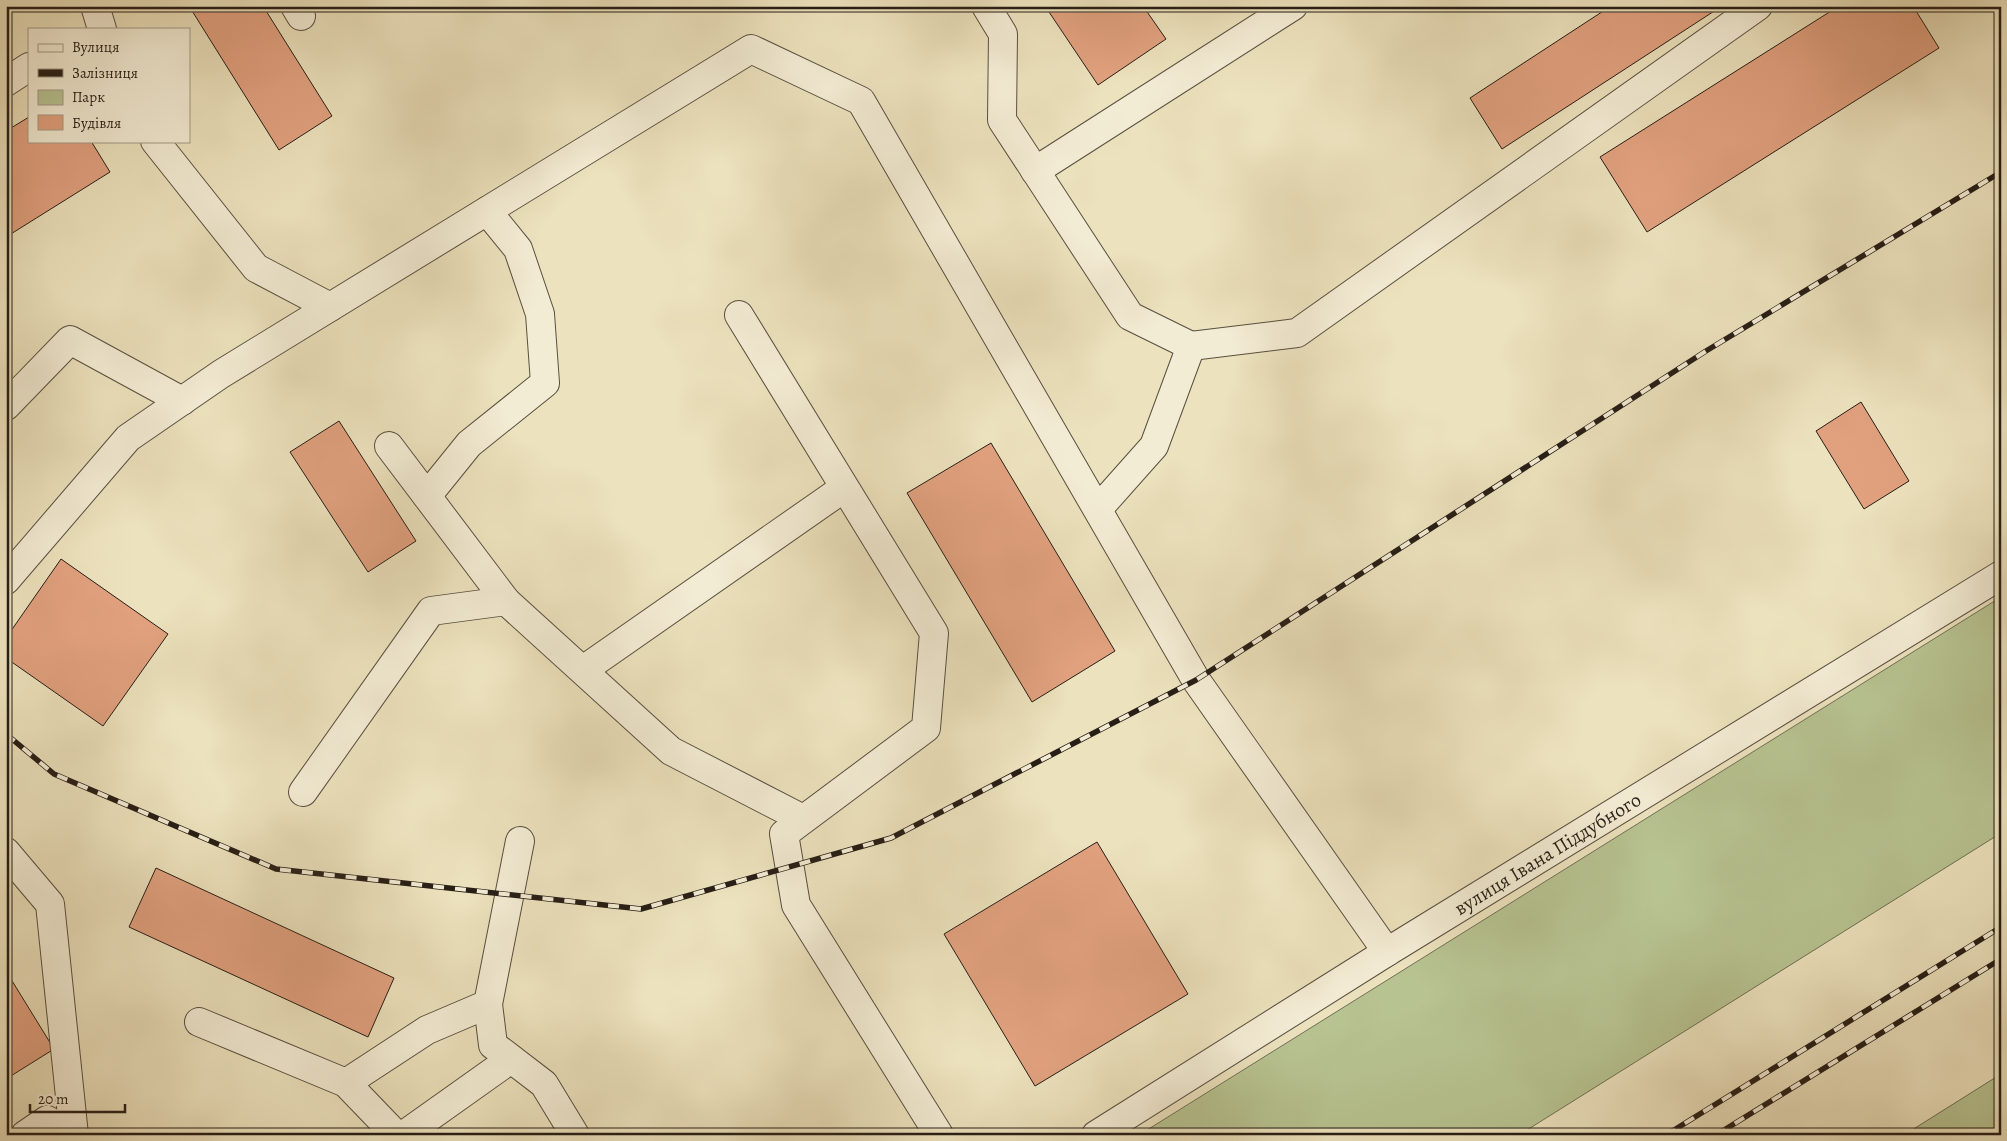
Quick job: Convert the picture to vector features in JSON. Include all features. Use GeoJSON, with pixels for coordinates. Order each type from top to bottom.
{"type":"FeatureCollection","features":[{"type":"Feature","properties":{"kind":"street"},"geometry":{"type":"LineString","coordinates":[[95,6],[102,28]]}},
{"type":"Feature","properties":{"kind":"street"},"geometry":{"type":"LineString","coordinates":[[986,6],[1003,34],[1002,120],[1130,316],[1191,346],[1297,333],[1758,6]]}},
{"type":"Feature","properties":{"kind":"street"},"geometry":{"type":"LineString","coordinates":[[1035,171],[1292,6]]}},
{"type":"Feature","properties":{"kind":"street"},"geometry":{"type":"LineString","coordinates":[[6,580],[128,438],[221,374],[751,50],[862,101],[1196,680],[1387,952]]}},
{"type":"Feature","properties":{"kind":"street"},"geometry":{"type":"LineString","coordinates":[[6,82],[28,68]]}},
{"type":"Feature","properties":{"kind":"street"},"geometry":{"type":"LineString","coordinates":[[156,142],[256,268],[330,307]]}},
{"type":"Feature","properties":{"kind":"street"},"geometry":{"type":"LineString","coordinates":[[427,496],[469,444],[545,383],[540,314],[518,250],[487,211]]}},
{"type":"Feature","properties":{"kind":"street"},"geometry":{"type":"LineString","coordinates":[[739,315],[934,634],[926,728],[784,834],[796,905],[939,1135]]}},
{"type":"Feature","properties":{"kind":"street"},"geometry":{"type":"LineString","coordinates":[[6,406],[70,340],[182,401]]}},
{"type":"Feature","properties":{"kind":"street"},"geometry":{"type":"LineString","coordinates":[[1098,509],[1154,446],[1191,346]]}},
{"type":"Feature","properties":{"kind":"street"},"geometry":{"type":"LineString","coordinates":[[390,446],[506,601],[671,751],[803,819]]}},
{"type":"Feature","properties":{"kind":"street"},"geometry":{"type":"LineString","coordinates":[[583,670],[844,488]]}},
{"type":"Feature","properties":{"kind":"street","name":"вулиця Івана Піддубного"},"geometry":{"type":"LineString","coordinates":[[1096,1135],[1387,952],[2001,575]]}},
{"type":"Feature","properties":{"kind":"street"},"geometry":{"type":"LineString","coordinates":[[302,792],[431,611],[506,601]]}},
{"type":"Feature","properties":{"kind":"street"},"geometry":{"type":"LineString","coordinates":[[520,841],[488,1004],[493,1045],[544,1084],[575,1135]]}},
{"type":"Feature","properties":{"kind":"street"},"geometry":{"type":"LineString","coordinates":[[6,852],[50,904],[74,1135]]}},
{"type":"Feature","properties":{"kind":"street"},"geometry":{"type":"LineString","coordinates":[[346,1083],[427,1030],[488,1004]]}},
{"type":"Feature","properties":{"kind":"street"},"geometry":{"type":"LineString","coordinates":[[198,1022],[346,1083],[396,1135]]}},
{"type":"Feature","properties":{"kind":"street"},"geometry":{"type":"LineString","coordinates":[[404,1135],[511,1059]]}},
{"type":"Feature","properties":{"kind":"street"},"geometry":{"type":"LineString","coordinates":[[26,1135],[47,1120],[74,1135]]}},
{"type":"Feature","properties":{"kind":"green space"},"geometry":{"type":"Polygon","coordinates":[[[2001,597],[2001,833],[1519,1135],[1139,1135],[2001,597]]]}},
{"type":"Feature","properties":{"kind":"green space"},"geometry":{"type":"Polygon","coordinates":[[[2001,1074],[2001,1135],[1904,1135],[2001,1074]]]}},
{"type":"Feature","properties":{"kind":"building"},"geometry":{"type":"Polygon","coordinates":[[[189,6],[263,6],[332,116],[279,150],[189,6]]]}},
{"type":"Feature","properties":{"kind":"building"},"geometry":{"type":"Polygon","coordinates":[[[1045,6],[1143,6],[1166,39],[1098,85],[1045,6]]]}},
{"type":"Feature","properties":{"kind":"building"},"geometry":{"type":"Polygon","coordinates":[[[1611,6],[1722,6],[1502,149],[1470,98],[1611,6]]]}},
{"type":"Feature","properties":{"kind":"building"},"geometry":{"type":"Polygon","coordinates":[[[1839,6],[1913,6],[1939,48],[1647,232],[1600,157],[1839,6]]]}},
{"type":"Feature","properties":{"kind":"building"},"geometry":{"type":"Polygon","coordinates":[[[28,118],[28,142],[92,142],[110,172],[6,237],[6,131],[28,118]]]}},
{"type":"Feature","properties":{"kind":"building"},"geometry":{"type":"Polygon","coordinates":[[[1861,402],[1909,481],[1864,509],[1816,431],[1861,402]]]}},
{"type":"Feature","properties":{"kind":"building"},"geometry":{"type":"Polygon","coordinates":[[[339,421],[416,541],[368,572],[290,452],[339,421]]]}},
{"type":"Feature","properties":{"kind":"building"},"geometry":{"type":"Polygon","coordinates":[[[991,443],[1115,651],[1032,702],[907,493],[991,443]]]}},
{"type":"Feature","properties":{"kind":"building"},"geometry":{"type":"Polygon","coordinates":[[[61,559],[168,634],[103,726],[6,658],[6,638],[61,559]]]}},
{"type":"Feature","properties":{"kind":"building"},"geometry":{"type":"Polygon","coordinates":[[[1097,842],[1188,994],[1035,1086],[944,934],[1097,842]]]}},
{"type":"Feature","properties":{"kind":"building"},"geometry":{"type":"Polygon","coordinates":[[[156,868],[394,978],[368,1037],[129,927],[156,868]]]}},
{"type":"Feature","properties":{"kind":"building"},"geometry":{"type":"Polygon","coordinates":[[[6,971],[54,1049],[6,1079],[6,971]]]}},
{"type":"Feature","properties":{"kind":"railway"},"geometry":{"type":"LineString","coordinates":[[6,734],[54,774],[276,869],[641,909],[891,838],[1196,680],[1706,351],[2001,172]]}},
{"type":"Feature","properties":{"kind":"railway"},"geometry":{"type":"LineString","coordinates":[[1666,1135],[2001,927]]}},
{"type":"Feature","properties":{"kind":"railway"},"geometry":{"type":"LineString","coordinates":[[1716,1135],[2001,959]]}}]}
